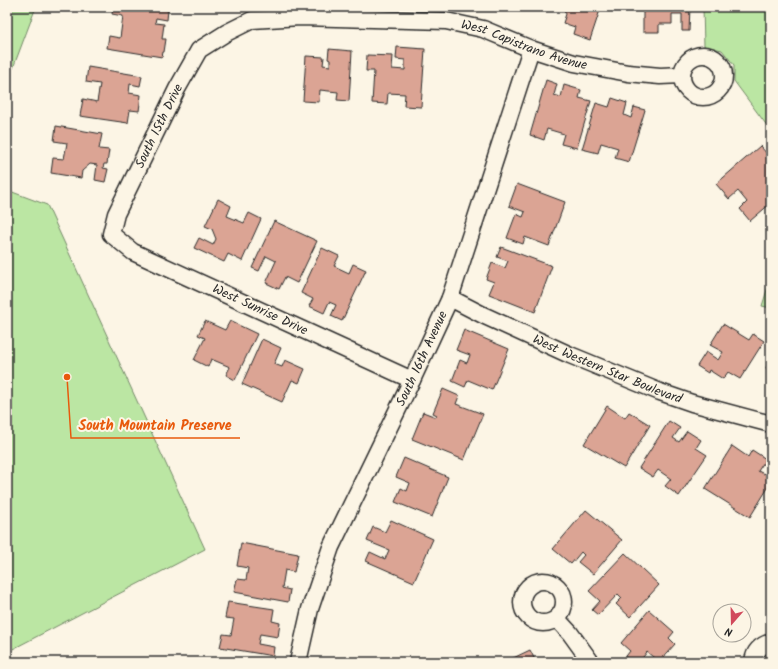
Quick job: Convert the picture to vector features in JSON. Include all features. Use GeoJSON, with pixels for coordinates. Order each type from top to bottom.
{"type":"FeatureCollection","features":[{"type":"Feature","properties":{"kind":"street","name":"West Capistrano Avenue"},"geometry":{"type":"LineString","coordinates":[[226,33],[252,20],[300,17],[446,21],[483,29],[531,49],[574,63],[628,73],[660,76],[682,76]]}},
{"type":"Feature","properties":{"kind":"street","name":"South 15th Drive"},"geometry":{"type":"LineString","coordinates":[[111,234],[116,214],[177,89],[199,50],[226,33]]}},
{"type":"Feature","properties":{"kind":"street","name":"South 16th Avenue"},"geometry":{"type":"LineString","coordinates":[[298,662],[310,609],[331,547],[450,298],[531,49]]}},
{"type":"Feature","properties":{"kind":"street","name":"West Sunrise Drive"},"geometry":{"type":"LineString","coordinates":[[111,234],[133,252],[412,380]]}},
{"type":"Feature","properties":{"kind":"street","name":"West Western Star Boulevard"},"geometry":{"type":"LineString","coordinates":[[450,298],[485,316],[570,355],[660,392],[692,403],[771,424]]}},
{"type":"Feature","properties":{"kind":"street"},"geometry":{"type":"LineString","coordinates":[[557,619],[570,632],[591,662]]}},
{"type":"Feature","properties":{"kind":"street"},"geometry":{"type":"LineString","coordinates":[[753,662],[758,649],[771,642]]}},
{"type":"Feature","properties":{"kind":"green space"},"geometry":{"type":"Polygon","coordinates":[[[7,7],[36,7],[7,84],[7,7]]]}},
{"type":"Feature","properties":{"kind":"green space"},"geometry":{"type":"Polygon","coordinates":[[[703,7],[771,7],[771,131],[734,81],[734,65],[722,50],[704,46],[703,7]]]}},
{"type":"Feature","properties":{"kind":"green space"},"geometry":{"type":"Polygon","coordinates":[[[7,190],[47,205],[205,549],[7,652],[7,190]]]}},
{"type":"Feature","properties":{"kind":"green space"},"geometry":{"type":"Polygon","coordinates":[[[771,277],[771,308],[762,306],[771,277]]]}},
{"type":"Feature","properties":{"kind":"building"},"geometry":{"type":"Polygon","coordinates":[[[113,7],[152,7],[168,10],[167,20],[156,18],[155,23],[164,24],[162,39],[166,39],[162,57],[107,48],[109,36],[120,38],[123,16],[112,14],[113,7]]]}},
{"type":"Feature","properties":{"kind":"building"},"geometry":{"type":"Polygon","coordinates":[[[563,7],[601,7],[590,40],[573,34],[575,27],[563,23],[566,14],[563,7]]]}},
{"type":"Feature","properties":{"kind":"building"},"geometry":{"type":"Polygon","coordinates":[[[643,7],[690,7],[689,31],[682,31],[682,14],[672,14],[672,24],[659,24],[659,32],[643,32],[643,7]]]}},
{"type":"Feature","properties":{"kind":"building"},"geometry":{"type":"Polygon","coordinates":[[[397,47],[425,49],[421,107],[404,106],[405,94],[388,93],[387,104],[372,103],[374,71],[366,71],[367,55],[393,56],[392,69],[405,70],[405,60],[396,59],[397,47]]]}},
{"type":"Feature","properties":{"kind":"building"},"geometry":{"type":"Polygon","coordinates":[[[329,49],[352,51],[349,101],[337,100],[338,92],[320,90],[319,102],[303,101],[306,56],[324,57],[323,65],[330,66],[330,60],[328,59],[329,49]]]}},
{"type":"Feature","properties":{"kind":"building"},"geometry":{"type":"Polygon","coordinates":[[[88,67],[142,76],[140,86],[130,84],[129,93],[141,95],[139,111],[130,110],[128,123],[80,116],[83,99],[97,102],[100,84],[86,82],[88,67]]]}},
{"type":"Feature","properties":{"kind":"building"},"geometry":{"type":"Polygon","coordinates":[[[546,80],[557,84],[554,95],[561,97],[564,85],[581,90],[579,98],[591,101],[577,148],[561,144],[564,134],[547,129],[544,140],[530,135],[546,80]]]}},
{"type":"Feature","properties":{"kind":"building"},"geometry":{"type":"Polygon","coordinates":[[[612,98],[627,103],[624,115],[631,118],[634,107],[645,110],[629,162],[615,158],[618,148],[601,143],[598,153],[582,149],[596,103],[609,107],[612,98]]]}},
{"type":"Feature","properties":{"kind":"building"},"geometry":{"type":"Polygon","coordinates":[[[56,126],[102,134],[99,149],[109,150],[107,164],[104,164],[103,168],[108,169],[105,182],[95,180],[97,165],[90,164],[82,171],[81,178],[51,173],[53,158],[64,159],[67,143],[54,141],[56,126]]]}},
{"type":"Feature","properties":{"kind":"building"},"geometry":{"type":"Polygon","coordinates":[[[760,146],[771,158],[771,203],[750,221],[740,209],[747,202],[738,191],[729,199],[716,184],[760,146]]]}},
{"type":"Feature","properties":{"kind":"building"},"geometry":{"type":"Polygon","coordinates":[[[517,184],[565,202],[549,246],[525,237],[523,244],[507,238],[516,214],[523,217],[525,212],[509,206],[517,184]]]}},
{"type":"Feature","properties":{"kind":"building"},"geometry":{"type":"Polygon","coordinates":[[[218,199],[231,206],[227,216],[244,223],[249,213],[261,219],[242,261],[228,254],[224,262],[194,248],[199,238],[213,245],[216,239],[212,229],[205,226],[218,199]]]}},
{"type":"Feature","properties":{"kind":"building"},"geometry":{"type":"Polygon","coordinates":[[[274,221],[317,241],[297,283],[285,277],[279,289],[266,283],[276,261],[266,256],[259,271],[252,268],[274,221]]]}},
{"type":"Feature","properties":{"kind":"building"},"geometry":{"type":"Polygon","coordinates":[[[501,247],[552,266],[535,312],[489,294],[494,282],[486,279],[492,263],[505,268],[508,261],[497,257],[501,247]]]}},
{"type":"Feature","properties":{"kind":"building"},"geometry":{"type":"Polygon","coordinates":[[[322,248],[339,256],[334,266],[349,273],[353,264],[366,270],[342,321],[331,316],[336,305],[329,302],[324,313],[309,306],[313,299],[301,293],[322,248]]]}},
{"type":"Feature","properties":{"kind":"building"},"geometry":{"type":"Polygon","coordinates":[[[205,321],[225,330],[230,321],[257,334],[235,380],[226,375],[230,367],[211,359],[208,367],[194,360],[205,338],[198,335],[205,321]]]}},
{"type":"Feature","properties":{"kind":"building"},"geometry":{"type":"Polygon","coordinates":[[[723,324],[749,340],[753,334],[764,341],[740,379],[728,372],[723,379],[709,370],[708,373],[697,366],[706,352],[718,360],[723,352],[710,345],[723,324]]]}},
{"type":"Feature","properties":{"kind":"building"},"geometry":{"type":"Polygon","coordinates":[[[464,330],[509,349],[492,390],[468,380],[465,387],[452,381],[460,360],[467,363],[470,355],[456,350],[464,330]]]}},
{"type":"Feature","properties":{"kind":"building"},"geometry":{"type":"Polygon","coordinates":[[[262,339],[281,348],[274,364],[282,367],[285,360],[305,369],[299,383],[292,380],[282,402],[242,384],[262,339]]]}},
{"type":"Feature","properties":{"kind":"building"},"geometry":{"type":"Polygon","coordinates":[[[771,359],[771,372],[766,368],[771,359]]]}},
{"type":"Feature","properties":{"kind":"building"},"geometry":{"type":"Polygon","coordinates":[[[443,389],[459,396],[456,404],[483,414],[464,460],[412,439],[423,412],[436,417],[437,415],[433,413],[443,389]]]}},
{"type":"Feature","properties":{"kind":"building"},"geometry":{"type":"Polygon","coordinates":[[[607,406],[625,418],[629,412],[650,425],[624,468],[584,444],[607,406]]]}},
{"type":"Feature","properties":{"kind":"building"},"geometry":{"type":"Polygon","coordinates":[[[669,421],[680,428],[673,438],[679,442],[687,431],[701,440],[696,448],[707,455],[679,496],[665,486],[671,479],[658,470],[653,477],[639,468],[669,421]]]}},
{"type":"Feature","properties":{"kind":"building"},"geometry":{"type":"Polygon","coordinates":[[[732,446],[748,457],[752,450],[766,459],[758,471],[764,474],[771,466],[771,483],[750,517],[705,489],[732,446]]]}},
{"type":"Feature","properties":{"kind":"building"},"geometry":{"type":"Polygon","coordinates":[[[404,458],[448,477],[432,517],[395,502],[401,488],[407,491],[410,483],[396,477],[404,458]]]}},
{"type":"Feature","properties":{"kind":"building"},"geometry":{"type":"Polygon","coordinates":[[[586,510],[622,540],[593,574],[578,562],[584,555],[581,552],[571,564],[553,549],[586,510]]]}},
{"type":"Feature","properties":{"kind":"building"},"geometry":{"type":"Polygon","coordinates":[[[391,520],[433,539],[414,582],[366,561],[370,552],[385,559],[389,550],[367,541],[373,527],[385,532],[391,520]]]}},
{"type":"Feature","properties":{"kind":"building"},"geometry":{"type":"Polygon","coordinates":[[[241,543],[298,554],[294,572],[285,570],[282,588],[290,590],[288,602],[234,592],[237,579],[246,580],[248,568],[237,566],[241,543]]]}},
{"type":"Feature","properties":{"kind":"building"},"geometry":{"type":"Polygon","coordinates":[[[625,553],[659,585],[630,617],[616,604],[622,598],[618,594],[598,615],[592,610],[600,601],[589,591],[625,553]]]}},
{"type":"Feature","properties":{"kind":"building"},"geometry":{"type":"Polygon","coordinates":[[[228,602],[274,609],[272,621],[280,623],[278,637],[260,634],[258,644],[274,647],[273,656],[220,647],[223,634],[231,635],[234,619],[225,618],[228,602]]]}},
{"type":"Feature","properties":{"kind":"building"},"geometry":{"type":"Polygon","coordinates":[[[649,610],[674,632],[669,638],[675,644],[659,662],[647,652],[640,661],[641,662],[625,662],[623,660],[630,651],[621,643],[649,610]]]}},
{"type":"Feature","properties":{"kind":"building"},"geometry":{"type":"Polygon","coordinates":[[[530,650],[535,660],[532,662],[505,662],[530,650]]]}},
{"type":"Feature","properties":{"kind":"place","name":"South Mountain Preserve"},"geometry":{"type":"Point","coordinates":[67,377]}}]}
